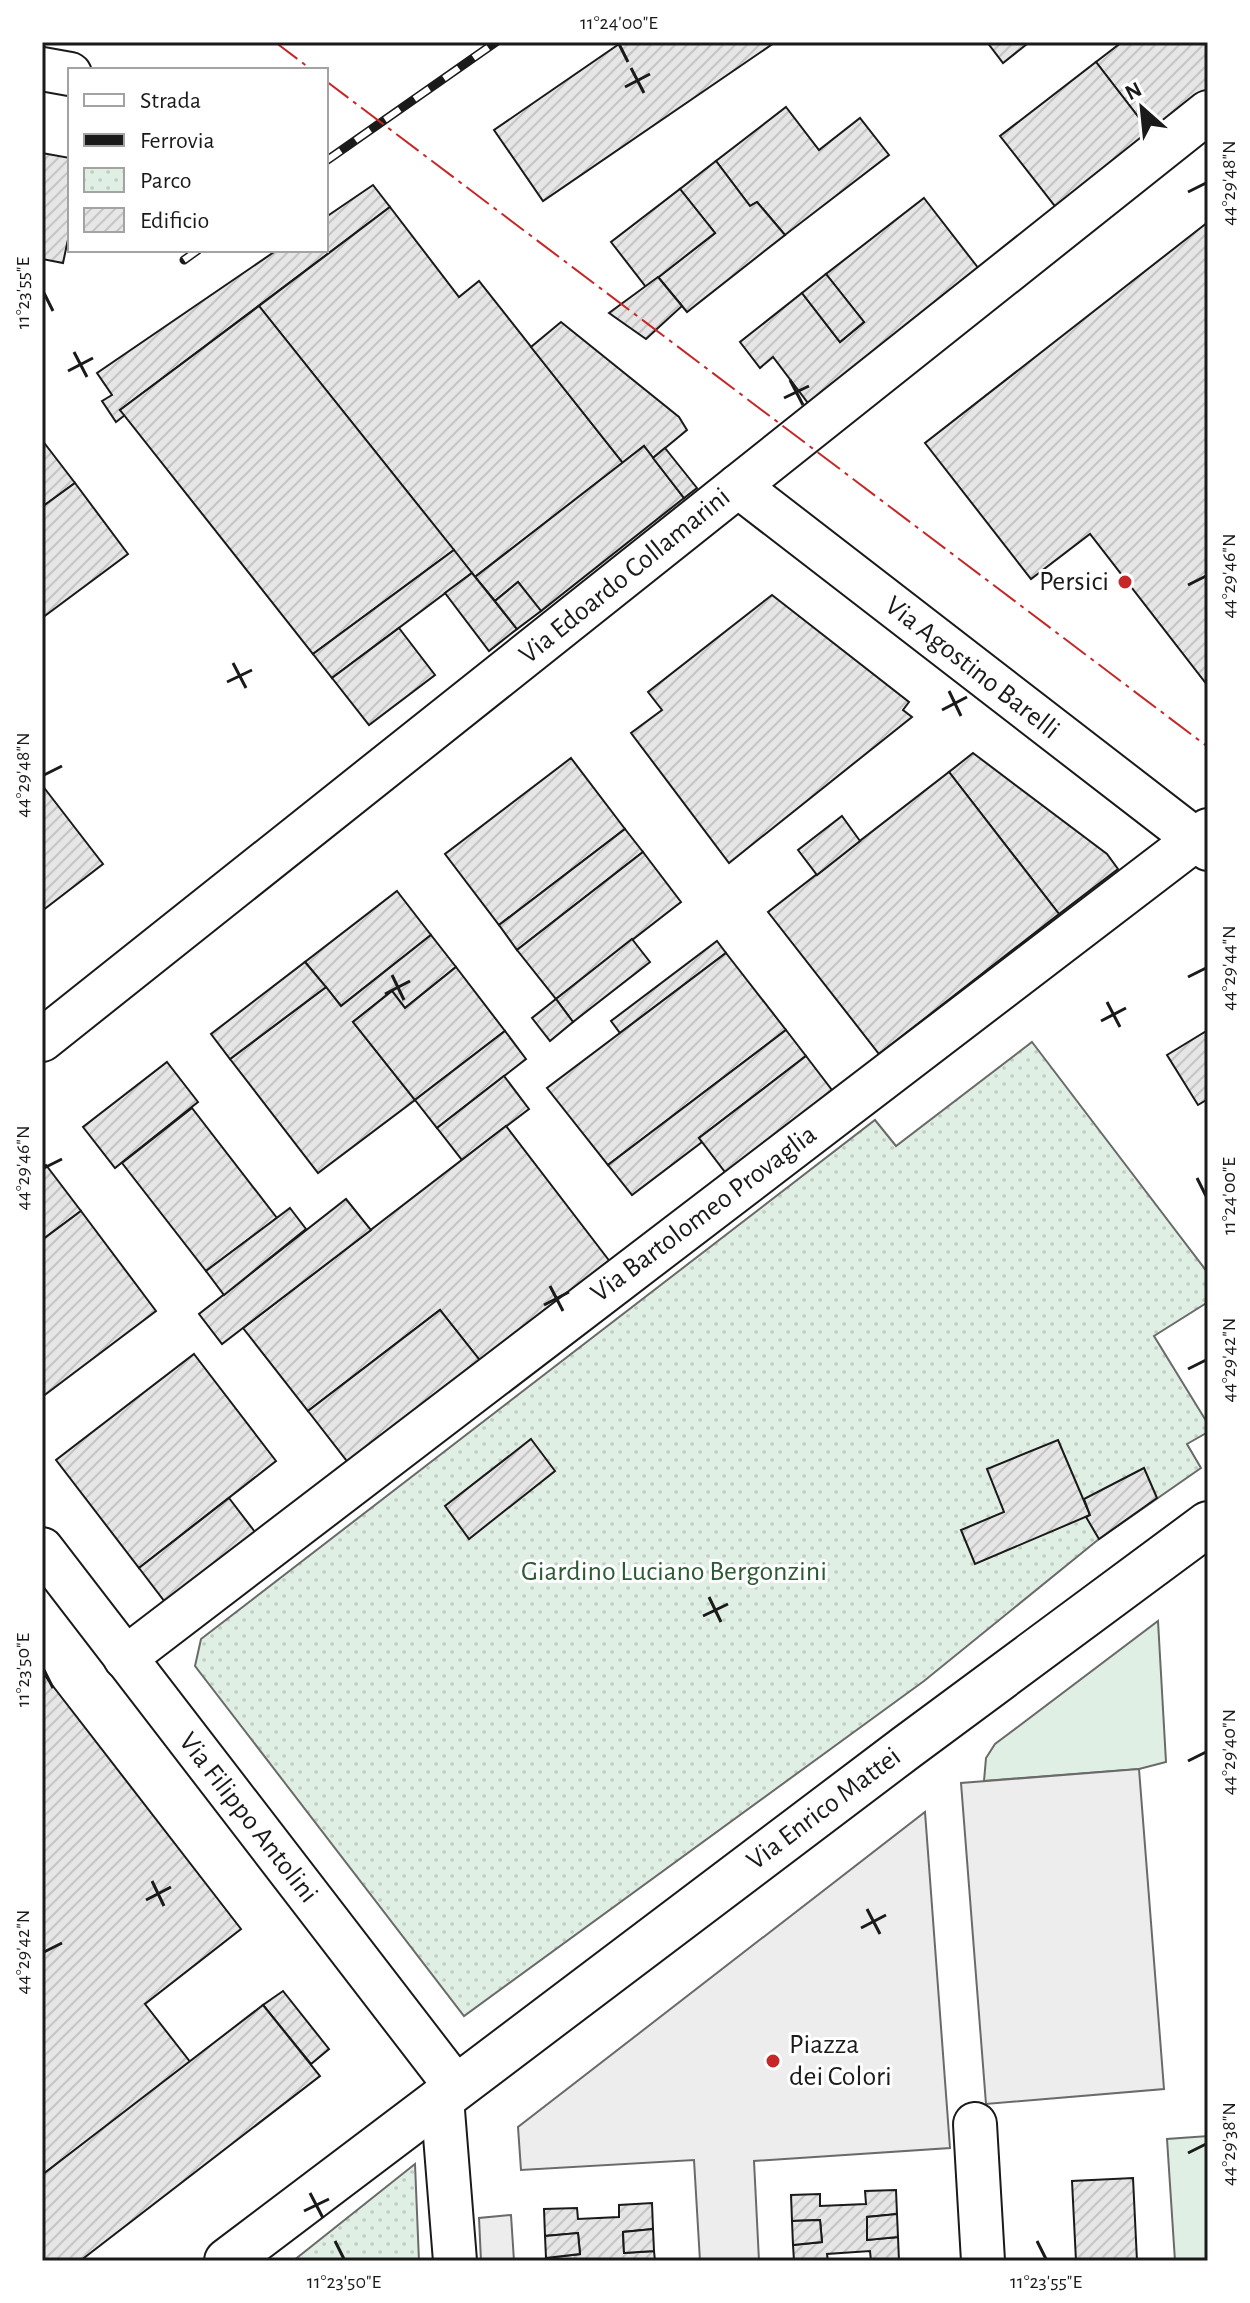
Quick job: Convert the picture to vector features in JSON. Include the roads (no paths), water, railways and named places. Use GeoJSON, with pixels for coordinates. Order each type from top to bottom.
{"type":"FeatureCollection","features":[{"type":"Feature","properties":{"kind":"main road","name":"Via Enrico Mattei"},"geometry":{"type":"LineString","coordinates":[[227,2261],[1207,1526]]}},
{"type":"Feature","properties":{"kind":"street"},"geometry":{"type":"LineString","coordinates":[[42,69],[68,74]]}},
{"type":"Feature","properties":{"kind":"street","name":"Via Edoardo Collamarini"},"geometry":{"type":"LineString","coordinates":[[42,1040],[1208,112]]}},
{"type":"Feature","properties":{"kind":"street","name":"Via Agostino Barelli"},"geometry":{"type":"LineString","coordinates":[[738,486],[1204,839]]}},
{"type":"Feature","properties":{"kind":"street","name":"Via Bartolomeo Provaglia"},"geometry":{"type":"LineString","coordinates":[[125,1658],[1204,839]]}},
{"type":"Feature","properties":{"kind":"street","name":"Via Filippo Antolini"},"geometry":{"type":"LineString","coordinates":[[42,1549],[449,2093]]}},
{"type":"Feature","properties":{"kind":"street"},"geometry":{"type":"LineString","coordinates":[[449,2093],[455,2261]]}},
{"type":"Feature","properties":{"kind":"street"},"geometry":{"type":"LineString","coordinates":[[975,2124],[983,2261]]}},
{"type":"Feature","properties":{"kind":"railway"},"geometry":{"type":"LineString","coordinates":[[328,160],[496,42]]}},
{"type":"Feature","properties":{"kind":"railway"},"geometry":{"type":"LineString","coordinates":[[184,260],[195,252]]}},
{"type":"Feature","properties":{"kind":"place","name":"Persici"},"geometry":{"type":"Point","coordinates":[1125,582]}},
{"type":"Feature","properties":{"kind":"place","name":"Piazza dei Colori"},"geometry":{"type":"Point","coordinates":[773,2061]}},
{"type":"Feature","properties":{"kind":"park label","name":"Giardino Luciano Bergonzini"},"geometry":{"type":"Point","coordinates":[674,1572]}}]}
